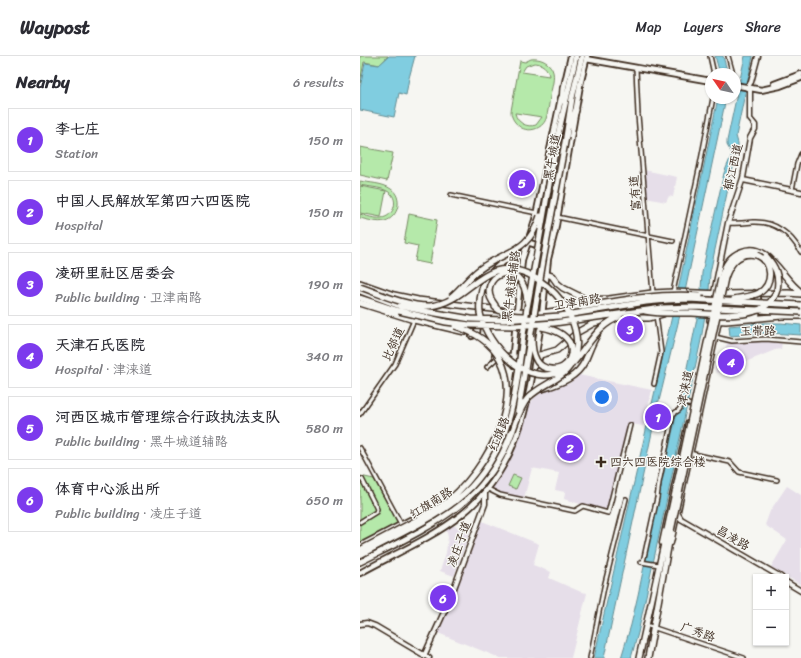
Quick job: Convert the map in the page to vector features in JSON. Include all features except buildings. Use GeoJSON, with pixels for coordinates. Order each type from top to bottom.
{"type":"FeatureCollection","features":[{"type":"Feature","properties":{"kind":"main road"},"geometry":{"type":"LineString","coordinates":[[566,56],[569,59],[569,62]]}},
{"type":"Feature","properties":{"kind":"main road","name":"黑牛城道辅路"},"geometry":{"type":"LineString","coordinates":[[513,356],[524,247],[529,239],[537,213],[571,56]]}},
{"type":"Feature","properties":{"kind":"main road","name":"黑牛城道"},"geometry":{"type":"LineString","coordinates":[[536,260],[561,116],[576,56]]}},
{"type":"Feature","properties":{"kind":"main road"},"geometry":{"type":"LineString","coordinates":[[360,573],[446,525],[467,510],[496,479],[511,452],[521,424],[538,356],[548,256],[555,231],[585,57],[636,68],[705,80]]}},
{"type":"Feature","properties":{"kind":"main road","name":"黑牛城道"},"geometry":{"type":"LineString","coordinates":[[543,261],[572,98],[585,57]]}},
{"type":"Feature","properties":{"kind":"main road"},"geometry":{"type":"LineString","coordinates":[[748,88],[777,84],[801,74]]}},
{"type":"Feature","properties":{"kind":"main road"},"geometry":{"type":"LineString","coordinates":[[741,86],[761,90],[780,86],[801,78]]}},
{"type":"Feature","properties":{"kind":"main road"},"geometry":{"type":"LineString","coordinates":[[561,116],[563,88]]}},
{"type":"Feature","properties":{"kind":"main road"},"geometry":{"type":"LineString","coordinates":[[566,137],[576,110]]}},
{"type":"Feature","properties":{"kind":"main road"},"geometry":{"type":"LineString","coordinates":[[545,202],[535,229],[524,247],[496,266],[485,280],[480,296],[479,305],[482,321],[490,338],[509,360],[524,370],[538,374],[549,375],[559,372],[570,366],[600,330],[612,320],[634,310],[653,293]]}},
{"type":"Feature","properties":{"kind":"main road"},"geometry":{"type":"LineString","coordinates":[[529,239],[530,243],[533,244],[544,246],[547,244],[557,217]]}},
{"type":"Feature","properties":{"kind":"main road"},"geometry":{"type":"LineString","coordinates":[[438,304],[453,295],[478,270],[491,262],[524,247],[532,246],[547,249],[548,256]]}},
{"type":"Feature","properties":{"kind":"main road"},"geometry":{"type":"LineString","coordinates":[[669,531],[722,273],[730,258],[741,251],[754,250],[760,252],[772,261],[791,284],[801,293]]}},
{"type":"Feature","properties":{"kind":"main road"},"geometry":{"type":"LineString","coordinates":[[669,531],[726,274],[733,262],[742,256],[752,254],[762,258],[770,270],[769,280],[766,287],[756,294],[734,299]]}},
{"type":"Feature","properties":{"kind":"main road"},"geometry":{"type":"LineString","coordinates":[[642,311],[729,315],[744,314],[759,310],[771,301],[776,293],[778,285],[776,270],[766,256]]}},
{"type":"Feature","properties":{"kind":"main road","name":"红旗路"},"geometry":{"type":"LineString","coordinates":[[497,450],[505,434],[510,418],[536,260]]}},
{"type":"Feature","properties":{"kind":"main road","name":"红旗路"},"geometry":{"type":"LineString","coordinates":[[378,554],[447,515],[469,498],[484,482],[497,464],[510,440],[519,408],[531,327],[543,261]]}},
{"type":"Feature","properties":{"kind":"main road"},"geometry":{"type":"LineString","coordinates":[[360,287],[423,306],[438,304],[454,298],[488,274],[501,270],[512,269],[534,277],[547,285],[568,313],[575,331],[576,348],[574,359],[566,371],[530,396],[524,403],[513,430]]}},
{"type":"Feature","properties":{"kind":"main road"},"geometry":{"type":"LineString","coordinates":[[527,308],[526,291],[519,278],[513,274],[506,273],[502,273],[495,278],[491,283],[489,291],[491,300],[495,305],[494,307],[510,315],[541,317],[634,310],[654,306]]}},
{"type":"Feature","properties":{"kind":"main road"},"geometry":{"type":"LineString","coordinates":[[546,274],[552,276],[563,288],[587,300],[673,292],[801,293]]}},
{"type":"Feature","properties":{"kind":"main road"},"geometry":{"type":"LineString","coordinates":[[360,283],[408,298],[517,312],[541,317],[582,307],[638,298],[670,295],[759,300]]}},
{"type":"Feature","properties":{"kind":"main road","name":"卫津南路"},"geometry":{"type":"LineString","coordinates":[[360,291],[400,308],[471,319],[504,320],[541,317],[646,302],[688,299],[759,300],[801,305]]}},
{"type":"Feature","properties":{"kind":"main road"},"geometry":{"type":"LineString","coordinates":[[717,293],[710,306],[710,320],[719,321],[757,317],[801,316]]}},
{"type":"Feature","properties":{"kind":"main road"},"geometry":{"type":"LineString","coordinates":[[717,293],[725,295],[722,316],[719,321]]}},
{"type":"Feature","properties":{"kind":"main road"},"geometry":{"type":"LineString","coordinates":[[754,293],[759,300]]}},
{"type":"Feature","properties":{"kind":"main road"},"geometry":{"type":"LineString","coordinates":[[757,317],[759,300],[762,293]]}},
{"type":"Feature","properties":{"kind":"main road","name":"卫津南路"},"geometry":{"type":"LineString","coordinates":[[360,298],[443,321],[484,325],[531,327],[634,310],[642,311],[662,308],[690,307],[801,312]]}},
{"type":"Feature","properties":{"kind":"main road"},"geometry":{"type":"LineString","coordinates":[[360,303],[414,320],[456,330],[472,336],[483,343],[496,357],[538,356],[557,350],[583,329],[601,321],[615,318],[643,319],[656,316],[681,305],[710,306]]}},
{"type":"Feature","properties":{"kind":"main road"},"geometry":{"type":"LineString","coordinates":[[472,336],[477,334],[478,329],[478,314],[475,307]]}},
{"type":"Feature","properties":{"kind":"main road"},"geometry":{"type":"LineString","coordinates":[[443,321],[474,333],[482,338],[492,348],[498,356],[506,376],[507,391],[502,420],[491,449],[472,477],[446,502]]}},
{"type":"Feature","properties":{"kind":"main road"},"geometry":{"type":"LineString","coordinates":[[531,327],[554,330],[566,337],[570,343],[572,352],[566,365],[552,370],[539,363],[533,352],[531,327]]}},
{"type":"Feature","properties":{"kind":"main road"},"geometry":{"type":"LineString","coordinates":[[538,391],[575,375],[585,362],[600,330]]}},
{"type":"Feature","properties":{"kind":"main road"},"geometry":{"type":"LineString","coordinates":[[360,546],[413,519],[438,515],[456,505],[470,493],[492,465],[506,440],[512,421],[520,379],[513,356]]}},
{"type":"Feature","properties":{"kind":"main road"},"geometry":{"type":"LineString","coordinates":[[520,379],[521,376],[532,378]]}},
{"type":"Feature","properties":{"kind":"main road"},"geometry":{"type":"LineString","coordinates":[[512,421],[521,424]]}},
{"type":"Feature","properties":{"kind":"main road","name":"红旗南路"},"geometry":{"type":"LineString","coordinates":[[360,555],[440,511],[459,498],[472,486],[488,466],[497,450]]}},
{"type":"Feature","properties":{"kind":"main road"},"geometry":{"type":"LineString","coordinates":[[360,550],[424,516],[472,486]]}},
{"type":"Feature","properties":{"kind":"main road","name":"津涞道"},"geometry":{"type":"LineString","coordinates":[[648,658],[667,553],[669,531]]}},
{"type":"Feature","properties":{"kind":"main road","name":"津涞道"},"geometry":{"type":"LineString","coordinates":[[639,658],[656,565],[669,531]]}},
{"type":"Feature","properties":{"kind":"main road"},"geometry":{"type":"LineString","coordinates":[[360,562],[378,554]]}},
{"type":"Feature","properties":{"kind":"main road"},"geometry":{"type":"LineString","coordinates":[[360,567],[378,554]]}},
{"type":"Feature","properties":{"kind":"street"},"geometry":{"type":"LineString","coordinates":[[710,56],[713,68]]}},
{"type":"Feature","properties":{"kind":"street"},"geometry":{"type":"LineString","coordinates":[[728,56],[731,68]]}},
{"type":"Feature","properties":{"kind":"street"},"geometry":{"type":"LineString","coordinates":[[748,88],[758,56]]}},
{"type":"Feature","properties":{"kind":"street","name":"富有道"},"geometry":{"type":"LineString","coordinates":[[636,68],[647,235],[654,306],[661,352],[654,384]]}},
{"type":"Feature","properties":{"kind":"street","name":"郁江西道"},"geometry":{"type":"LineString","coordinates":[[717,293],[730,223],[744,179],[751,135],[755,129],[755,125],[750,118],[748,88]]}},
{"type":"Feature","properties":{"kind":"street"},"geometry":{"type":"LineString","coordinates":[[673,292],[702,158],[712,104]]}},
{"type":"Feature","properties":{"kind":"street"},"geometry":{"type":"LineString","coordinates":[[792,189],[797,164],[801,154]]}},
{"type":"Feature","properties":{"kind":"street"},"geometry":{"type":"LineString","coordinates":[[744,179],[801,191]]}},
{"type":"Feature","properties":{"kind":"street"},"geometry":{"type":"LineString","coordinates":[[451,195],[537,213]]}},
{"type":"Feature","properties":{"kind":"street"},"geometry":{"type":"LineString","coordinates":[[557,217],[673,241]]}},
{"type":"Feature","properties":{"kind":"street"},"geometry":{"type":"LineString","coordinates":[[730,223],[764,223],[778,226],[788,234],[801,252]]}},
{"type":"Feature","properties":{"kind":"street","name":"比邻道"},"geometry":{"type":"LineString","coordinates":[[360,414],[395,364],[414,320]]}},
{"type":"Feature","properties":{"kind":"street","name":"津涞道"},"geometry":{"type":"LineString","coordinates":[[661,554],[664,529],[690,405],[710,320]]}},
{"type":"Feature","properties":{"kind":"street","name":"津涞道"},"geometry":{"type":"LineString","coordinates":[[667,553],[678,514],[719,321]]}},
{"type":"Feature","properties":{"kind":"street","name":"玉带路"},"geometry":{"type":"LineString","coordinates":[[715,337],[732,341],[766,338],[801,342]]}},
{"type":"Feature","properties":{"kind":"street"},"geometry":{"type":"LineString","coordinates":[[487,367],[496,357]]}},
{"type":"Feature","properties":{"kind":"street"},"geometry":{"type":"LineString","coordinates":[[656,565],[643,562],[673,414],[679,410],[683,403],[690,405]]}},
{"type":"Feature","properties":{"kind":"street"},"geometry":{"type":"LineString","coordinates":[[485,492],[574,511],[583,506],[608,513],[630,425]]}},
{"type":"Feature","properties":{"kind":"street"},"geometry":{"type":"LineString","coordinates":[[360,448],[401,524]]}},
{"type":"Feature","properties":{"kind":"street"},"geometry":{"type":"LineString","coordinates":[[681,452],[730,462],[739,472],[777,480]]}},
{"type":"Feature","properties":{"kind":"street"},"geometry":{"type":"LineString","coordinates":[[360,479],[362,479],[377,509],[376,512],[360,522]]}},
{"type":"Feature","properties":{"kind":"street","name":"凌庄子道"},"geometry":{"type":"LineString","coordinates":[[360,624],[367,623],[375,626],[425,657],[448,602],[448,597],[481,507],[485,492]]}},
{"type":"Feature","properties":{"kind":"street"},"geometry":{"type":"LineString","coordinates":[[590,658],[604,587],[626,499]]}},
{"type":"Feature","properties":{"kind":"street","name":"昌凌路"},"geometry":{"type":"LineString","coordinates":[[678,514],[681,519],[775,574]]}},
{"type":"Feature","properties":{"kind":"street","name":"昌凌路"},"geometry":{"type":"LineString","coordinates":[[675,526],[679,522],[684,523],[772,574]]}},
{"type":"Feature","properties":{"kind":"street"},"geometry":{"type":"LineString","coordinates":[[789,583],[801,590]]}},
{"type":"Feature","properties":{"kind":"street","name":"广秀路"},"geometry":{"type":"LineString","coordinates":[[646,625],[654,626],[744,658]]}},
{"type":"Feature","properties":{"kind":"shaded area"},"geometry":{"type":"Polygon","coordinates":[[[644,170],[677,177],[673,197],[669,196],[666,202],[646,198],[644,170]]]}},
{"type":"Feature","properties":{"kind":"shaded area"},"geometry":{"type":"Polygon","coordinates":[[[727,342],[782,342],[781,349],[775,350],[718,373],[716,372],[715,368],[719,356],[724,357],[727,342]]]}},
{"type":"Feature","properties":{"kind":"shaded area"},"geometry":{"type":"Polygon","coordinates":[[[579,375],[652,390],[643,426],[631,424],[610,513],[608,515],[584,508],[580,504],[564,499],[565,492],[555,490],[559,473],[532,468],[524,498],[501,493],[493,489],[493,485],[509,461],[521,435],[527,410],[533,399],[543,391],[570,383],[579,375]]]}},
{"type":"Feature","properties":{"kind":"shaded area"},"geometry":{"type":"Polygon","coordinates":[[[787,486],[801,495],[801,585],[789,578],[789,574],[783,574],[771,567],[787,540],[765,525],[770,511],[787,486]]]}},
{"type":"Feature","properties":{"kind":"shaded area"},"geometry":{"type":"Polygon","coordinates":[[[482,521],[539,544],[533,565],[551,572],[549,578],[581,592],[587,593],[571,658],[500,658],[438,633],[482,521]]]}},
{"type":"Feature","properties":{"kind":"shaded area"},"geometry":{"type":"Polygon","coordinates":[[[451,525],[470,531],[454,576],[440,571],[446,553],[448,537],[446,529],[451,525]]]}},
{"type":"Feature","properties":{"kind":"green space"},"geometry":{"type":"Polygon","coordinates":[[[360,56],[388,56],[380,65],[364,62],[360,83],[360,56]]]}},
{"type":"Feature","properties":{"kind":"green space"},"geometry":{"type":"Polygon","coordinates":[[[531,59],[543,61],[550,66],[554,76],[546,119],[538,128],[531,130],[524,129],[516,124],[511,114],[520,61],[525,62],[531,59]],[[534,63],[526,66],[522,72],[549,76],[544,66],[534,63]],[[516,113],[520,122],[529,126],[536,125],[542,117],[516,113]]]}},
{"type":"Feature","properties":{"kind":"green space"},"geometry":{"type":"Polygon","coordinates":[[[360,147],[393,153],[387,181],[360,175],[360,147]]]}},
{"type":"Feature","properties":{"kind":"green space"},"geometry":{"type":"Polygon","coordinates":[[[360,181],[388,187],[395,193],[398,206],[394,215],[390,219],[379,222],[360,218],[360,214],[376,218],[386,217],[392,211],[395,202],[394,198],[387,191],[360,185],[360,181]]]}},
{"type":"Feature","properties":{"kind":"green space"},"geometry":{"type":"Polygon","coordinates":[[[360,186],[386,191],[381,217],[360,213],[360,186]]]}},
{"type":"Feature","properties":{"kind":"green space"},"geometry":{"type":"Polygon","coordinates":[[[409,214],[437,220],[430,264],[415,261],[418,246],[404,243],[409,214]]]}},
{"type":"Feature","properties":{"kind":"green space"},"geometry":{"type":"Polygon","coordinates":[[[513,475],[521,478],[516,489],[508,486],[513,475]]]}},
{"type":"Feature","properties":{"kind":"green space"},"geometry":{"type":"Polygon","coordinates":[[[360,476],[374,479],[399,523],[360,543],[360,476]]]}},
{"type":"Feature","properties":{"kind":"water"},"geometry":{"type":"Polygon","coordinates":[[[389,56],[415,56],[406,95],[399,93],[394,117],[360,110],[360,88],[365,63],[379,65],[389,56]]]}},
{"type":"Feature","properties":{"kind":"water"},"geometry":{"type":"Polygon","coordinates":[[[715,56],[723,56],[726,68],[718,68],[715,56]]]}},
{"type":"Feature","properties":{"kind":"water"},"geometry":{"type":"Polygon","coordinates":[[[745,56],[753,56],[736,136],[738,149],[710,273],[709,291],[701,340],[638,633],[631,658],[621,658],[638,595],[682,392],[702,294],[702,273],[711,231],[724,173],[732,154],[727,145],[727,141],[735,104],[741,104],[741,75],[745,56]]]}},
{"type":"Feature","properties":{"kind":"water"},"geometry":{"type":"Polygon","coordinates":[[[717,104],[725,104],[680,315],[653,420],[654,423],[604,658],[594,658],[680,281],[717,104]]]}},
{"type":"Feature","properties":{"kind":"water"},"geometry":{"type":"Polygon","coordinates":[[[764,323],[801,325],[801,335],[770,333],[730,336],[729,326],[764,323]]]}},
{"type":"Feature","properties":{"kind":"place","name":"河西区城市管理综合行政执法支队"},"geometry":{"type":"Point","coordinates":[522,183]}},
{"type":"Feature","properties":{"kind":"place","name":"凌研里社区居委会"},"geometry":{"type":"Point","coordinates":[630,329]}},
{"type":"Feature","properties":{"kind":"place","name":"天津石氏医院"},"geometry":{"type":"Point","coordinates":[731,362]}},
{"type":"Feature","properties":{"kind":"place","name":"李七庄"},"geometry":{"type":"Point","coordinates":[658,417]}},
{"type":"Feature","properties":{"kind":"place","name":"中国人民解放军第四六四医院"},"geometry":{"type":"Point","coordinates":[570,448]}},
{"type":"Feature","properties":{"kind":"place","name":"四六四医院综合楼"},"geometry":{"type":"Point","coordinates":[601,462]}},
{"type":"Feature","properties":{"kind":"place","name":"体育中心派出所"},"geometry":{"type":"Point","coordinates":[443,598]}}]}
